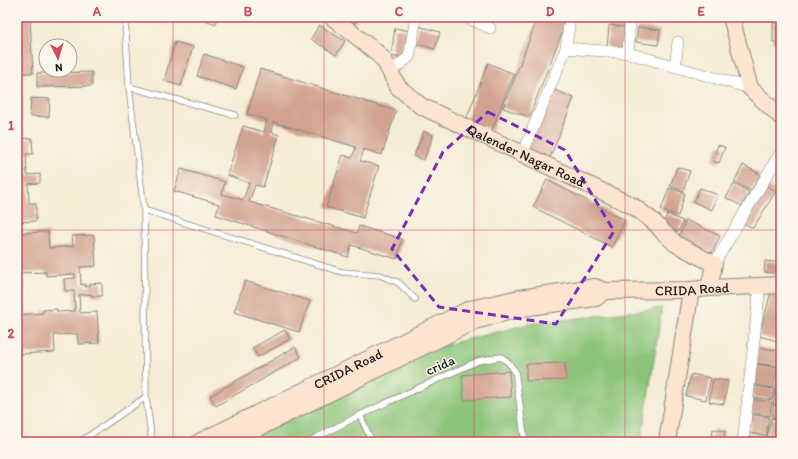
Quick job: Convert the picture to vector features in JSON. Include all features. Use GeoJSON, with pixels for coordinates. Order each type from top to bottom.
{"type":"FeatureCollection","features":[{"type":"Feature","properties":{"kind":"main road","name":"Qalender Nagar Road"},"geometry":{"type":"LineString","coordinates":[[332,17],[384,60],[398,87],[420,106],[633,206],[654,222],[676,244],[714,264]]}},
{"type":"Feature","properties":{"kind":"main road"},"geometry":{"type":"LineString","coordinates":[[731,17],[750,88],[781,117]]}},
{"type":"Feature","properties":{"kind":"main road"},"geometry":{"type":"LineString","coordinates":[[709,288],[714,264]]}},
{"type":"Feature","properties":{"kind":"main road","name":"CRIDA Road"},"geometry":{"type":"LineString","coordinates":[[199,442],[470,310],[522,308],[596,298],[604,291],[691,290],[781,285]]}},
{"type":"Feature","properties":{"kind":"main road"},"geometry":{"type":"LineString","coordinates":[[667,442],[691,290]]}},
{"type":"Feature","properties":{"kind":"main road","name":"CRIDA Road"},"geometry":{"type":"LineString","coordinates":[[230,442],[501,308]]}},
{"type":"Feature","properties":{"kind":"street"},"geometry":{"type":"LineString","coordinates":[[390,72],[409,57],[416,17]]}},
{"type":"Feature","properties":{"kind":"street"},"geometry":{"type":"LineString","coordinates":[[466,17],[490,28]]}},
{"type":"Feature","properties":{"kind":"street"},"geometry":{"type":"LineString","coordinates":[[522,155],[566,48],[570,17]]}},
{"type":"Feature","properties":{"kind":"street"},"geometry":{"type":"LineString","coordinates":[[628,53],[630,17]]}},
{"type":"Feature","properties":{"kind":"street"},"geometry":{"type":"LineString","coordinates":[[675,67],[678,42]]}},
{"type":"Feature","properties":{"kind":"street"},"geometry":{"type":"LineString","coordinates":[[566,48],[628,53],[750,88]]}},
{"type":"Feature","properties":{"kind":"street"},"geometry":{"type":"LineString","coordinates":[[714,264],[781,152]]}},
{"type":"Feature","properties":{"kind":"street"},"geometry":{"type":"LineString","coordinates":[[743,442],[760,285]]}},
{"type":"Feature","properties":{"kind":"lane"},"geometry":{"type":"LineString","coordinates":[[125,19],[129,87],[144,210],[146,397],[152,442]]}},
{"type":"Feature","properties":{"kind":"lane"},"geometry":{"type":"LineString","coordinates":[[129,87],[235,115]]}},
{"type":"Feature","properties":{"kind":"lane"},"geometry":{"type":"LineString","coordinates":[[144,210],[342,272],[380,275],[400,283],[415,299]]}},
{"type":"Feature","properties":{"kind":"lane","name":"crida"},"geometry":{"type":"LineString","coordinates":[[308,442],[360,415],[478,362],[501,357],[508,362],[514,371],[525,442]]}},
{"type":"Feature","properties":{"kind":"lane"},"geometry":{"type":"LineString","coordinates":[[80,442],[146,397]]}},
{"type":"Feature","properties":{"kind":"lane"},"geometry":{"type":"LineString","coordinates":[[360,415],[372,442]]}},
{"type":"Feature","properties":{"kind":"highlighted area"},"geometry":{"type":"Polygon","coordinates":[[[488,112],[565,150],[614,231],[556,324],[439,307],[392,249],[443,152],[488,112]]]}},
{"type":"Feature","properties":{"kind":"green space"},"geometry":{"type":"Polygon","coordinates":[[[662,308],[641,442],[243,442],[429,349],[529,324],[662,308]]]}},
{"type":"Feature","properties":{"kind":"building"},"geometry":{"type":"Polygon","coordinates":[[[193,17],[218,17],[216,24],[193,17]]]}},
{"type":"Feature","properties":{"kind":"building"},"geometry":{"type":"Polygon","coordinates":[[[342,17],[359,17],[353,25],[342,17]]]}},
{"type":"Feature","properties":{"kind":"building"},"geometry":{"type":"Polygon","coordinates":[[[538,17],[558,17],[567,20],[529,117],[503,108],[538,17]]]}},
{"type":"Feature","properties":{"kind":"building"},"geometry":{"type":"Polygon","coordinates":[[[30,18],[33,73],[17,73],[17,19],[30,18]]]}},
{"type":"Feature","properties":{"kind":"building"},"geometry":{"type":"Polygon","coordinates":[[[773,23],[781,24],[781,43],[773,42],[773,23]]]}},
{"type":"Feature","properties":{"kind":"building"},"geometry":{"type":"Polygon","coordinates":[[[319,25],[345,41],[336,55],[311,39],[319,25]]]}},
{"type":"Feature","properties":{"kind":"building"},"geometry":{"type":"Polygon","coordinates":[[[609,25],[625,27],[624,50],[607,48],[609,25]]]}},
{"type":"Feature","properties":{"kind":"building"},"geometry":{"type":"Polygon","coordinates":[[[418,26],[440,32],[435,49],[414,43],[418,26]]]}},
{"type":"Feature","properties":{"kind":"building"},"geometry":{"type":"Polygon","coordinates":[[[638,27],[660,30],[658,45],[636,42],[638,27]]]}},
{"type":"Feature","properties":{"kind":"building"},"geometry":{"type":"Polygon","coordinates":[[[395,28],[410,31],[405,59],[391,56],[395,28]]]}},
{"type":"Feature","properties":{"kind":"building"},"geometry":{"type":"Polygon","coordinates":[[[175,42],[193,47],[181,86],[164,81],[175,42]]]}},
{"type":"Feature","properties":{"kind":"building"},"geometry":{"type":"Polygon","coordinates":[[[204,54],[243,67],[236,89],[197,76],[204,54]]]}},
{"type":"Feature","properties":{"kind":"building"},"geometry":{"type":"Polygon","coordinates":[[[488,63],[514,74],[492,130],[466,120],[488,63]]]}},
{"type":"Feature","properties":{"kind":"building"},"geometry":{"type":"Polygon","coordinates":[[[260,69],[396,111],[382,155],[364,149],[360,161],[379,166],[363,218],[326,207],[343,155],[352,158],[356,147],[273,122],[271,132],[279,135],[263,187],[255,185],[249,202],[357,233],[359,226],[402,239],[397,259],[351,245],[348,257],[216,215],[219,204],[174,191],[181,169],[225,182],[222,194],[243,200],[249,183],[227,175],[243,126],[264,132],[267,120],[247,114],[260,69]]]}},
{"type":"Feature","properties":{"kind":"building"},"geometry":{"type":"Polygon","coordinates":[[[78,72],[92,72],[92,86],[37,87],[37,73],[38,78],[78,78],[78,72]]]}},
{"type":"Feature","properties":{"kind":"building"},"geometry":{"type":"Polygon","coordinates":[[[552,89],[574,98],[549,160],[526,151],[552,89]]]}},
{"type":"Feature","properties":{"kind":"building"},"geometry":{"type":"Polygon","coordinates":[[[31,98],[50,99],[49,117],[30,116],[31,98]]]}},
{"type":"Feature","properties":{"kind":"building"},"geometry":{"type":"Polygon","coordinates":[[[424,131],[433,135],[424,160],[414,156],[424,131]]]}},
{"type":"Feature","properties":{"kind":"building"},"geometry":{"type":"Polygon","coordinates":[[[32,138],[33,154],[26,154],[27,175],[40,174],[40,183],[28,184],[29,203],[36,203],[36,221],[17,222],[17,139],[32,138]]]}},
{"type":"Feature","properties":{"kind":"building"},"geometry":{"type":"Polygon","coordinates":[[[718,145],[725,147],[719,163],[712,161],[718,145]]]}},
{"type":"Feature","properties":{"kind":"building"},"geometry":{"type":"Polygon","coordinates":[[[743,165],[760,174],[751,191],[734,182],[743,165]]]}},
{"type":"Feature","properties":{"kind":"building"},"geometry":{"type":"Polygon","coordinates":[[[677,167],[690,171],[683,191],[670,186],[677,167]]]}},
{"type":"Feature","properties":{"kind":"building"},"geometry":{"type":"Polygon","coordinates":[[[547,180],[625,220],[612,247],[533,207],[547,180]]]}},
{"type":"Feature","properties":{"kind":"building"},"geometry":{"type":"Polygon","coordinates":[[[734,184],[749,192],[742,206],[726,198],[734,184]]]}},
{"type":"Feature","properties":{"kind":"building"},"geometry":{"type":"Polygon","coordinates":[[[765,185],[776,191],[753,228],[742,222],[765,185]]]}},
{"type":"Feature","properties":{"kind":"building"},"geometry":{"type":"Polygon","coordinates":[[[669,188],[685,193],[678,216],[661,210],[669,188]]]}},
{"type":"Feature","properties":{"kind":"building"},"geometry":{"type":"Polygon","coordinates":[[[700,188],[718,195],[712,210],[694,202],[700,188]]]}},
{"type":"Feature","properties":{"kind":"building"},"geometry":{"type":"Polygon","coordinates":[[[781,201],[781,211],[778,210],[781,201]]]}},
{"type":"Feature","properties":{"kind":"building"},"geometry":{"type":"Polygon","coordinates":[[[667,214],[683,221],[678,232],[663,225],[667,214]]]}},
{"type":"Feature","properties":{"kind":"building"},"geometry":{"type":"Polygon","coordinates":[[[686,220],[720,236],[712,253],[678,238],[686,220]]]}},
{"type":"Feature","properties":{"kind":"building"},"geometry":{"type":"Polygon","coordinates":[[[48,232],[49,248],[73,246],[72,236],[94,235],[96,266],[80,267],[81,285],[85,284],[85,287],[90,286],[90,284],[102,283],[102,296],[91,296],[91,294],[79,295],[80,313],[97,312],[99,343],[78,344],[77,334],[54,335],[55,352],[20,354],[17,315],[43,313],[43,310],[57,309],[57,312],[75,311],[74,291],[65,291],[64,279],[75,278],[75,274],[46,276],[46,272],[17,273],[17,233],[48,232]]]}},
{"type":"Feature","properties":{"kind":"building"},"geometry":{"type":"Polygon","coordinates":[[[765,261],[781,263],[781,274],[764,272],[765,261]]]}},
{"type":"Feature","properties":{"kind":"building"},"geometry":{"type":"Polygon","coordinates":[[[245,281],[310,301],[299,332],[234,312],[245,281]]]}},
{"type":"Feature","properties":{"kind":"building"},"geometry":{"type":"Polygon","coordinates":[[[771,292],[781,294],[781,342],[759,336],[771,292]]]}},
{"type":"Feature","properties":{"kind":"building"},"geometry":{"type":"Polygon","coordinates":[[[285,330],[290,339],[258,357],[252,348],[285,330]]]}},
{"type":"Feature","properties":{"kind":"building"},"geometry":{"type":"Polygon","coordinates":[[[295,347],[301,357],[216,406],[210,396],[295,347]]]}},
{"type":"Feature","properties":{"kind":"building"},"geometry":{"type":"Polygon","coordinates":[[[758,347],[780,351],[777,366],[756,363],[758,347]]]}},
{"type":"Feature","properties":{"kind":"building"},"geometry":{"type":"Polygon","coordinates":[[[565,363],[566,380],[526,381],[526,364],[565,363]]]}},
{"type":"Feature","properties":{"kind":"building"},"geometry":{"type":"Polygon","coordinates":[[[756,364],[777,367],[773,388],[753,384],[756,364]]]}},
{"type":"Feature","properties":{"kind":"building"},"geometry":{"type":"Polygon","coordinates":[[[509,371],[511,397],[464,400],[462,375],[509,371]]]}},
{"type":"Feature","properties":{"kind":"building"},"geometry":{"type":"Polygon","coordinates":[[[778,371],[781,372],[781,405],[773,404],[778,371]]]}},
{"type":"Feature","properties":{"kind":"building"},"geometry":{"type":"Polygon","coordinates":[[[691,374],[711,378],[706,400],[686,396],[691,374]]]}},
{"type":"Feature","properties":{"kind":"building"},"geometry":{"type":"Polygon","coordinates":[[[713,379],[728,381],[724,404],[709,402],[713,379]]]}},
{"type":"Feature","properties":{"kind":"building"},"geometry":{"type":"Polygon","coordinates":[[[754,386],[774,389],[772,400],[752,397],[754,386]]]}},
{"type":"Feature","properties":{"kind":"building"},"geometry":{"type":"Polygon","coordinates":[[[753,399],[772,402],[770,416],[751,413],[753,399]]]}},
{"type":"Feature","properties":{"kind":"building"},"geometry":{"type":"Polygon","coordinates":[[[774,405],[781,406],[781,418],[772,417],[774,405]]]}},
{"type":"Feature","properties":{"kind":"building"},"geometry":{"type":"Polygon","coordinates":[[[752,415],[769,417],[766,436],[749,433],[752,415]]]}},
{"type":"Feature","properties":{"kind":"building"},"geometry":{"type":"Polygon","coordinates":[[[771,418],[781,420],[781,439],[767,437],[771,418]]]}},
{"type":"Feature","properties":{"kind":"building"},"geometry":{"type":"Polygon","coordinates":[[[713,429],[725,431],[723,442],[711,442],[713,429]]]}},
{"type":"Feature","properties":{"kind":"building"},"geometry":{"type":"Polygon","coordinates":[[[748,436],[766,438],[766,442],[747,442],[748,436]]]}},
{"type":"Feature","properties":{"kind":"building"},"geometry":{"type":"Polygon","coordinates":[[[771,438],[781,440],[781,442],[771,442],[771,438]]]}}]}
